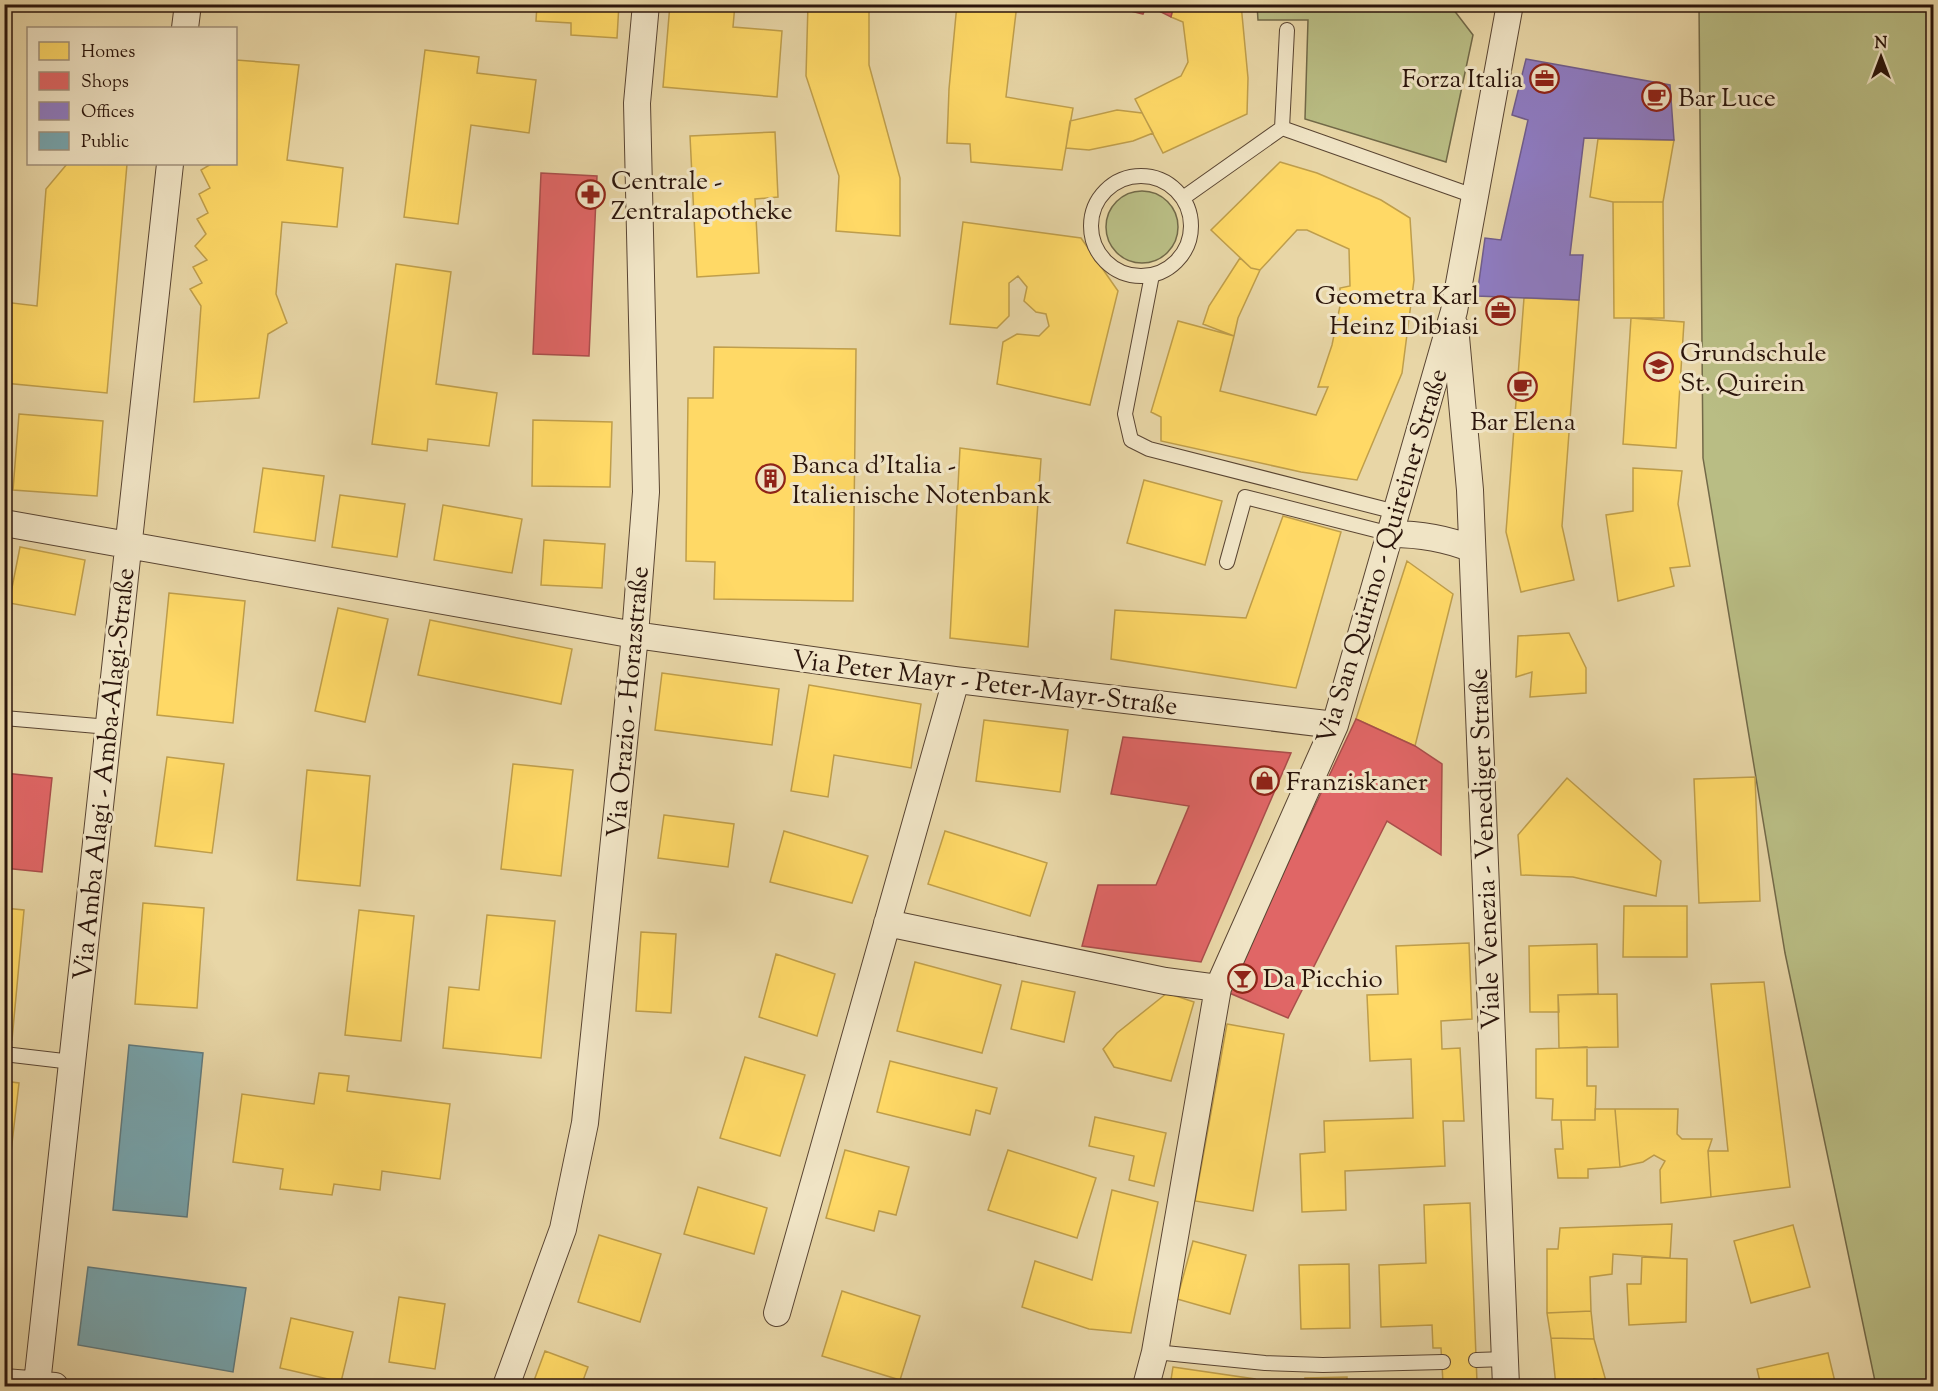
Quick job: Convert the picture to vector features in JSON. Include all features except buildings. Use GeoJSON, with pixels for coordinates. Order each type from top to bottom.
{"type":"FeatureCollection","features":[{"type":"Feature","properties":{"kind":"street"},"geometry":{"type":"LineString","coordinates":[[185,27],[188,4]]}},
{"type":"Feature","properties":{"kind":"street","name":"Via Orazio - Horazstraße"},"geometry":{"type":"LineString","coordinates":[[506,1386],[563,1229],[585,1122],[635,635],[646,492],[637,103],[646,4]]}},
{"type":"Feature","properties":{"kind":"street"},"geometry":{"type":"LineString","coordinates":[[1454,311],[1510,4]]}},
{"type":"Feature","properties":{"kind":"street","name":"Via Amba Alagi - Amba-Alagi-Straße"},"geometry":{"type":"LineString","coordinates":[[46,1385],[72,1062],[170,165]]}},
{"type":"Feature","properties":{"kind":"street","name":"Via San Quirino - Quireiner Straße"},"geometry":{"type":"LineString","coordinates":[[1146,1386],[1155,1352],[1218,988],[1335,725],[1454,311]]}},
{"type":"Feature","properties":{"kind":"street","name":"Viale Venezia - Venediger Straße"},"geometry":{"type":"LineString","coordinates":[[1454,311],[1470,490],[1506,1386]]}},
{"type":"Feature","properties":{"kind":"street","name":"Via Peter Mayr - Peter-Mayr-Straße"},"geometry":{"type":"LineString","coordinates":[[4,523],[635,635],[956,681],[1335,725]]}},
{"type":"Feature","properties":{"kind":"street"},"geometry":{"type":"LineString","coordinates":[[1394,523],[1472,549]]}},
{"type":"Feature","properties":{"kind":"street"},"geometry":{"type":"LineString","coordinates":[[777,1313],[956,681]]}},
{"type":"Feature","properties":{"kind":"street"},"geometry":{"type":"LineString","coordinates":[[887,923],[1165,981],[1218,988]]}},
{"type":"Feature","properties":{"kind":"street"},"geometry":{"type":"LineString","coordinates":[[4,1382],[46,1385]]}},
{"type":"Feature","properties":{"kind":"lane"},"geometry":{"type":"LineString","coordinates":[[1282,128],[1287,30]]}},
{"type":"Feature","properties":{"kind":"lane"},"geometry":{"type":"LineString","coordinates":[[1282,128],[1474,196]]}},
{"type":"Feature","properties":{"kind":"lane"},"geometry":{"type":"LineString","coordinates":[[1183,198],[1282,128]]}},
{"type":"Feature","properties":{"kind":"lane"},"geometry":{"type":"LineString","coordinates":[[1140,176],[1156,178],[1172,186],[1183,198],[1190,213],[1191,229],[1188,245],[1179,259],[1167,270],[1152,275],[1135,276],[1119,271],[1106,261],[1096,248],[1091,232],[1093,215],[1099,200],[1117,183],[1140,176]]}},
{"type":"Feature","properties":{"kind":"lane"},"geometry":{"type":"LineString","coordinates":[[1152,275],[1125,414],[1131,440],[1149,449],[1394,523]]}},
{"type":"Feature","properties":{"kind":"lane"},"geometry":{"type":"LineString","coordinates":[[1227,562],[1245,497],[1394,523]]}},
{"type":"Feature","properties":{"kind":"lane"},"geometry":{"type":"LineString","coordinates":[[4,718],[109,727]]}},
{"type":"Feature","properties":{"kind":"lane"},"geometry":{"type":"LineString","coordinates":[[4,1054],[72,1062]]}},
{"type":"Feature","properties":{"kind":"lane"},"geometry":{"type":"LineString","coordinates":[[1155,1352],[1265,1363],[1323,1365],[1443,1362]]}},
{"type":"Feature","properties":{"kind":"lane"},"geometry":{"type":"LineString","coordinates":[[1476,1360],[1505,1359]]}},
{"type":"Feature","properties":{"kind":"green space"},"geometry":{"type":"Polygon","coordinates":[[[1257,5],[1450,5],[1473,35],[1446,162],[1305,119],[1308,20],[1258,20],[1257,5]]]}},
{"type":"Feature","properties":{"kind":"green space"},"geometry":{"type":"Polygon","coordinates":[[[1699,5],[1933,5],[1933,1386],[1876,1386],[1785,953],[1703,458],[1699,5]]]}},
{"type":"Feature","properties":{"kind":"green space"},"geometry":{"type":"Polygon","coordinates":[[[1135,191],[1149,191],[1168,201],[1178,220],[1178,234],[1168,253],[1149,263],[1135,263],[1116,253],[1106,234],[1106,220],[1116,201],[1135,191]]]}},
{"type":"Feature","properties":{"kind":"place","name":"Forza Italia"},"geometry":{"type":"Point","coordinates":[1544,78]}},
{"type":"Feature","properties":{"kind":"place","name":"Bar Luce"},"geometry":{"type":"Point","coordinates":[1657,97]}},
{"type":"Feature","properties":{"kind":"place","name":"Centrale - Zentralapotheke"},"geometry":{"type":"Point","coordinates":[590,195]}},
{"type":"Feature","properties":{"kind":"place","name":"Geometra Karl Heinz Dibiasi"},"geometry":{"type":"Point","coordinates":[1500,310]}},
{"type":"Feature","properties":{"kind":"place","name":"Grundschule St. Quirein"},"geometry":{"type":"Point","coordinates":[1659,367]}},
{"type":"Feature","properties":{"kind":"place","name":"Bar Elena"},"geometry":{"type":"Point","coordinates":[1523,387]}},
{"type":"Feature","properties":{"kind":"place","name":"Banca d'Italia - Italienische Notenbank"},"geometry":{"type":"Point","coordinates":[771,479]}},
{"type":"Feature","properties":{"kind":"place","name":"Franziskaner"},"geometry":{"type":"Point","coordinates":[1265,781]}},
{"type":"Feature","properties":{"kind":"place","name":"Da Picchio"},"geometry":{"type":"Point","coordinates":[1242,978]}}]}
